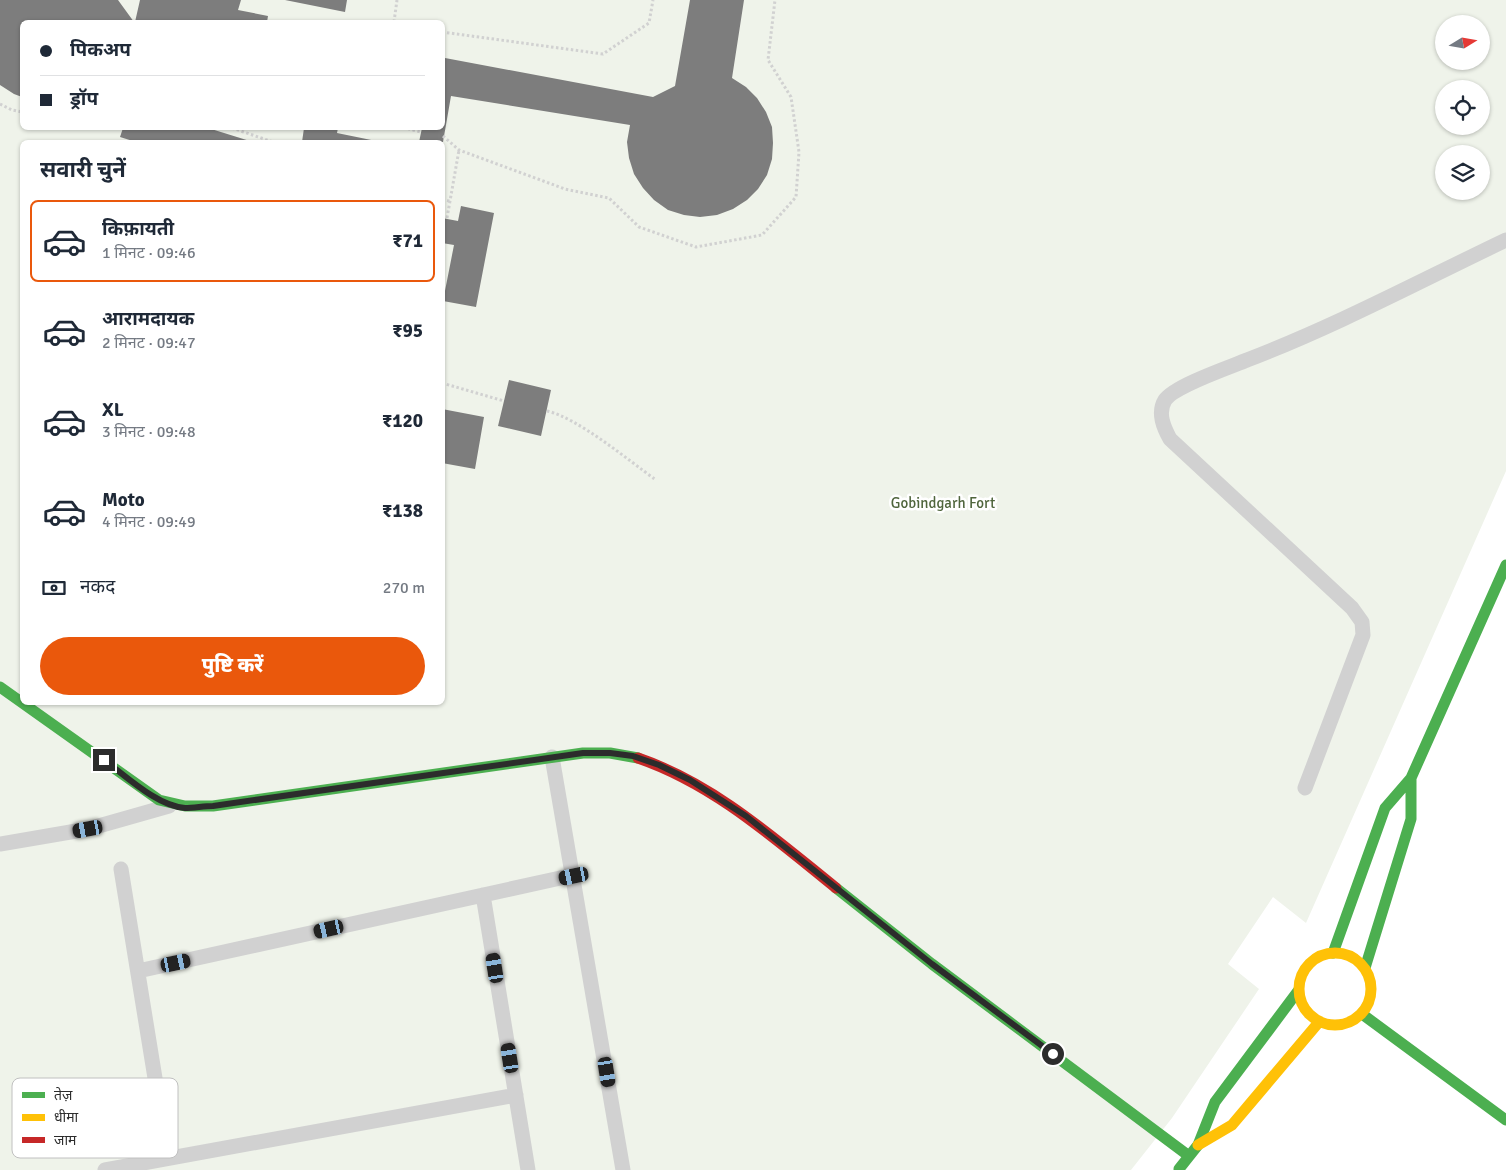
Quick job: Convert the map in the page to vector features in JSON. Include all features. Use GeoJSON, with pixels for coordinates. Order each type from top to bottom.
{"type":"FeatureCollection","features":[{"type":"Feature","properties":{"kind":"street"},"geometry":{"type":"LineString","coordinates":[[1333,953],[1385,808],[1412,778],[1506,565]]}},
{"type":"Feature","properties":{"kind":"street"},"geometry":{"type":"LineString","coordinates":[[0,687],[20,701]]}},
{"type":"Feature","properties":{"kind":"street"},"geometry":{"type":"LineString","coordinates":[[25,705],[158,800],[185,808],[213,806],[583,753],[610,753],[633,756],[659,765],[690,780],[746,816],[932,964],[1189,1156]]}},
{"type":"Feature","properties":{"kind":"street"},"geometry":{"type":"LineString","coordinates":[[1365,968],[1411,819],[1412,778]]}},
{"type":"Feature","properties":{"kind":"street"},"geometry":{"type":"LineString","coordinates":[[1333,953],[1346,954],[1357,960],[1365,968],[1370,980],[1371,993],[1368,1005],[1362,1014],[1352,1022],[1340,1026],[1319,1022],[1308,1014],[1301,1003],[1298,991],[1299,980],[1305,968],[1318,957],[1333,953]]}},
{"type":"Feature","properties":{"kind":"street"},"geometry":{"type":"LineString","coordinates":[[1178,1170],[1198,1145],[1215,1102],[1298,991]]}},
{"type":"Feature","properties":{"kind":"street"},"geometry":{"type":"LineString","coordinates":[[1362,1014],[1506,1120]]}},
{"type":"Feature","properties":{"kind":"street"},"geometry":{"type":"LineString","coordinates":[[1198,1145],[1232,1125],[1319,1022]]}},
{"type":"Feature","properties":{"kind":"lane"},"geometry":{"type":"LineString","coordinates":[[1305,788],[1363,634],[1362,622],[1352,608],[1170,439],[1162,424],[1162,410],[1166,399],[1184,385],[1294,342],[1506,240]]}},
{"type":"Feature","properties":{"kind":"lane"},"geometry":{"type":"LineString","coordinates":[[552,757],[574,876],[623,1170]]}},
{"type":"Feature","properties":{"kind":"lane"},"geometry":{"type":"LineString","coordinates":[[0,844],[88,829],[172,805]]}},
{"type":"Feature","properties":{"kind":"lane"},"geometry":{"type":"LineString","coordinates":[[121,868],[155,1078]]}},
{"type":"Feature","properties":{"kind":"lane"},"geometry":{"type":"LineString","coordinates":[[138,972],[574,876]]}},
{"type":"Feature","properties":{"kind":"lane"},"geometry":{"type":"LineString","coordinates":[[483,895],[528,1170]]}},
{"type":"Feature","properties":{"kind":"lane"},"geometry":{"type":"LineString","coordinates":[[178,1156],[516,1095]]}},
{"type":"Feature","properties":{"kind":"lane"},"geometry":{"type":"LineString","coordinates":[[105,1170],[168,1158]]}},
{"type":"Feature","properties":{"kind":"path"},"geometry":{"type":"LineString","coordinates":[[394,20],[397,0]]}},
{"type":"Feature","properties":{"kind":"path"},"geometry":{"type":"LineString","coordinates":[[445,32],[603,54],[649,23],[653,0]]}},
{"type":"Feature","properties":{"kind":"path"},"geometry":{"type":"LineString","coordinates":[[443,136],[459,150],[565,189],[609,198],[639,227],[696,247],[762,235],[796,196],[799,152],[791,97],[768,60],[775,0]]}},
{"type":"Feature","properties":{"kind":"path"},"geometry":{"type":"LineString","coordinates":[[0,104],[20,112]]}},
{"type":"Feature","properties":{"kind":"path"},"geometry":{"type":"LineString","coordinates":[[238,130],[267,140]]}},
{"type":"Feature","properties":{"kind":"path"},"geometry":{"type":"LineString","coordinates":[[413,130],[421,132]]}},
{"type":"Feature","properties":{"kind":"path"},"geometry":{"type":"LineString","coordinates":[[447,218],[459,150]]}},
{"type":"Feature","properties":{"kind":"path"},"geometry":{"type":"LineString","coordinates":[[445,200],[450,201]]}},
{"type":"Feature","properties":{"kind":"path"},"geometry":{"type":"LineString","coordinates":[[445,384],[504,401]]}},
{"type":"Feature","properties":{"kind":"path"},"geometry":{"type":"LineString","coordinates":[[547,411],[559,414],[594,436],[656,480]]}},
{"type":"Feature","properties":{"kind":"green space","name":"Gobindgarh Fort"},"geometry":{"type":"Polygon","coordinates":[[[0,0],[1506,0],[1506,471],[1306,923],[1273,897],[1228,964],[1259,989],[1172,1118],[1131,1170],[0,1170],[0,0]]]}},
{"type":"Feature","properties":{"kind":"building"},"geometry":{"type":"Polygon","coordinates":[[[0,0],[118,0],[133,20],[20,20],[20,96],[0,85],[0,0]]]}},
{"type":"Feature","properties":{"kind":"building"},"geometry":{"type":"Polygon","coordinates":[[[140,0],[241,0],[238,10],[268,16],[267,20],[135,20],[140,0]]]}},
{"type":"Feature","properties":{"kind":"building"},"geometry":{"type":"Polygon","coordinates":[[[285,0],[347,0],[345,12],[285,0]]]}},
{"type":"Feature","properties":{"kind":"building"},"geometry":{"type":"Polygon","coordinates":[[[690,0],[744,0],[732,78],[746,87],[757,98],[766,112],[772,127],[773,143],[772,159],[767,175],[758,189],[747,200],[733,209],[717,215],[700,217],[668,210],[654,200],[634,174],[627,142],[630,125],[451,96],[443,140],[419,140],[422,130],[445,130],[445,58],[653,97],[675,86],[690,0]]]}},
{"type":"Feature","properties":{"kind":"building"},"geometry":{"type":"Polygon","coordinates":[[[122,130],[214,130],[247,140],[130,140],[120,137],[122,130]]]}},
{"type":"Feature","properties":{"kind":"building"},"geometry":{"type":"Polygon","coordinates":[[[304,130],[338,130],[337,133],[371,140],[302,140],[304,130]]]}},
{"type":"Feature","properties":{"kind":"building"},"geometry":{"type":"Polygon","coordinates":[[[461,206],[494,213],[476,307],[445,301],[445,291],[454,245],[445,244],[445,219],[458,221],[461,206]]]}},
{"type":"Feature","properties":{"kind":"building"},"geometry":{"type":"Polygon","coordinates":[[[509,380],[551,390],[541,436],[498,426],[509,380]]]}},
{"type":"Feature","properties":{"kind":"building"},"geometry":{"type":"Polygon","coordinates":[[[445,410],[484,417],[475,469],[445,464],[445,410]]]}},
{"type":"Feature","properties":{"kind":"traffic: fast"},"geometry":{"type":"LineString","coordinates":[[1333,953],[1385,808],[1411,778],[1506,565]]}},
{"type":"Feature","properties":{"kind":"traffic: fast"},"geometry":{"type":"LineString","coordinates":[[0,687],[20,701]]}},
{"type":"Feature","properties":{"kind":"traffic: fast"},"geometry":{"type":"LineString","coordinates":[[25,705],[159,800],[185,806],[213,806],[583,753],[610,753],[638,758]]}},
{"type":"Feature","properties":{"kind":"traffic: fast"},"geometry":{"type":"LineString","coordinates":[[1365,968],[1411,819],[1411,778]]}},
{"type":"Feature","properties":{"kind":"traffic: fast"},"geometry":{"type":"LineString","coordinates":[[836,888],[932,964],[1189,1156]]}},
{"type":"Feature","properties":{"kind":"traffic: fast"},"geometry":{"type":"LineString","coordinates":[[1179,1169],[1198,1145],[1215,1102],[1298,991]]}},
{"type":"Feature","properties":{"kind":"traffic: fast"},"geometry":{"type":"LineString","coordinates":[[1362,1014],[1506,1120]]}},
{"type":"Feature","properties":{"kind":"traffic: slow"},"geometry":{"type":"LineString","coordinates":[[1335,953],[1349,956],[1361,963],[1368,975],[1371,989],[1368,1003],[1361,1015],[1349,1022],[1335,1025],[1321,1022],[1309,1015],[1302,1003],[1299,989],[1302,975],[1309,963],[1321,956],[1335,953]]}},
{"type":"Feature","properties":{"kind":"traffic: slow"},"geometry":{"type":"LineString","coordinates":[[1198,1145],[1232,1125],[1319,1022]]}},
{"type":"Feature","properties":{"kind":"traffic: jam"},"geometry":{"type":"LineString","coordinates":[[638,758],[692,782],[743,814],[836,888]]}},
{"type":"Feature","properties":{"kind":"route"},"geometry":{"type":"LineString","coordinates":[[104,760],[158,800],[185,808],[213,806],[583,753],[610,753],[633,756],[659,765],[690,780],[746,816],[932,964],[1053,1054]]}}]}
